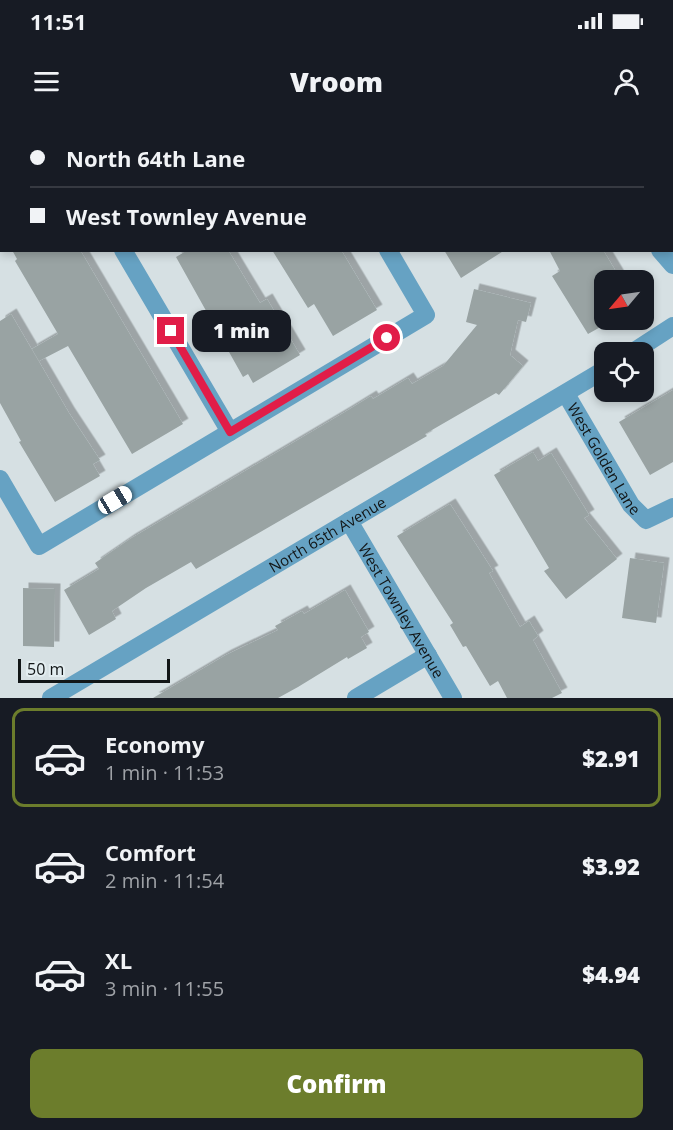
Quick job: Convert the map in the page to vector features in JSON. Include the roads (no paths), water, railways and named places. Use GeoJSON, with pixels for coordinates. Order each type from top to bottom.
{"type":"FeatureCollection","features":[{"type":"Feature","properties":{"kind":"street"},"geometry":{"type":"LineString","coordinates":[[124,252],[230,432]]}},
{"type":"Feature","properties":{"kind":"street"},"geometry":{"type":"LineString","coordinates":[[0,479],[39,546],[426,315],[389,252]]}},
{"type":"Feature","properties":{"kind":"street"},"geometry":{"type":"LineString","coordinates":[[662,252],[673,265]]}},
{"type":"Feature","properties":{"kind":"street"},"geometry":{"type":"LineString","coordinates":[[648,342],[673,326]]}},
{"type":"Feature","properties":{"kind":"street","name":"North 65th Avenue"},"geometry":{"type":"LineString","coordinates":[[51,698],[594,376]]}},
{"type":"Feature","properties":{"kind":"street","name":"West Golden Lane"},"geometry":{"type":"LineString","coordinates":[[566,394],[631,505],[645,520],[673,507]]}},
{"type":"Feature","properties":{"kind":"street","name":"West Townley Avenue"},"geometry":{"type":"LineString","coordinates":[[349,521],[453,698]]}},
{"type":"Feature","properties":{"kind":"street"},"geometry":{"type":"LineString","coordinates":[[356,698],[428,655]]}}]}
